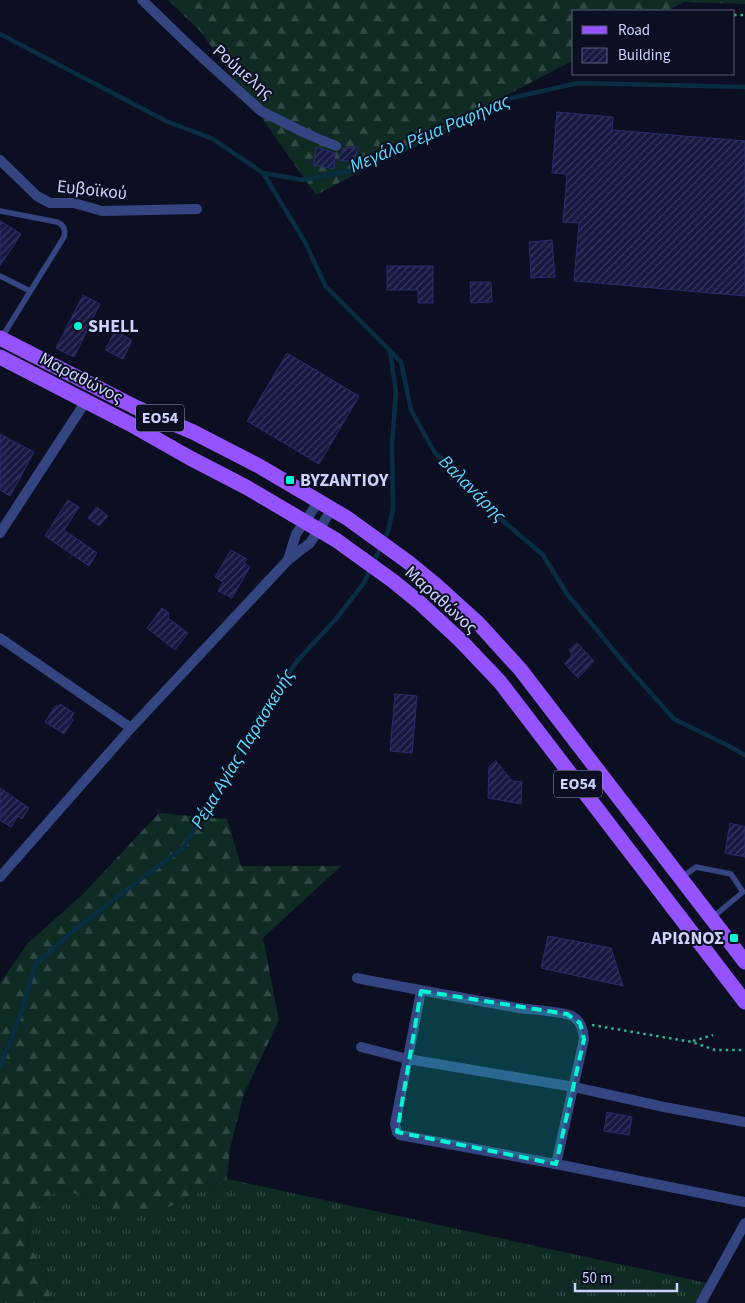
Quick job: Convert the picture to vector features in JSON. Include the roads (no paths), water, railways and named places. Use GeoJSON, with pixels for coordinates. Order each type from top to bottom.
{"type":"FeatureCollection","features":[{"type":"Feature","properties":{"kind":"main road","name":"Μαραθώνος"},"geometry":{"type":"LineString","coordinates":[[0,338],[138,408],[193,432],[259,466],[326,505],[401,556],[436,585],[478,623],[520,668],[745,962]]}},
{"type":"Feature","properties":{"kind":"main road","name":"Μαραθώνος"},"geometry":{"type":"LineString","coordinates":[[0,357],[130,424],[246,487],[319,529],[393,581],[447,628],[500,682],[745,1002]]}},
{"type":"Feature","properties":{"kind":"street","name":"Ρούμελης"},"geometry":{"type":"LineString","coordinates":[[142,0],[260,111],[336,146]]}},
{"type":"Feature","properties":{"kind":"street","name":"Ευβοϊκού"},"geometry":{"type":"LineString","coordinates":[[0,160],[37,196],[50,203],[74,203],[109,211],[197,209]]}},
{"type":"Feature","properties":{"kind":"street"},"geometry":{"type":"LineString","coordinates":[[0,533],[86,401]]}},
{"type":"Feature","properties":{"kind":"street"},"geometry":{"type":"LineString","coordinates":[[288,560],[296,534],[305,521],[326,505]]}},
{"type":"Feature","properties":{"kind":"street"},"geometry":{"type":"LineString","coordinates":[[0,877],[131,728],[288,560],[310,543],[319,529],[326,505]]}},
{"type":"Feature","properties":{"kind":"street"},"geometry":{"type":"LineString","coordinates":[[0,638],[131,728]]}},
{"type":"Feature","properties":{"kind":"street"},"geometry":{"type":"LineString","coordinates":[[357,978],[421,991],[567,1014],[575,1017],[584,1030],[584,1039],[556,1164]]}},
{"type":"Feature","properties":{"kind":"street"},"geometry":{"type":"LineString","coordinates":[[421,991],[395,1124],[400,1135],[745,1202]]}},
{"type":"Feature","properties":{"kind":"street"},"geometry":{"type":"LineString","coordinates":[[361,1048],[408,1059],[574,1087],[664,1107],[745,1122]]}},
{"type":"Feature","properties":{"kind":"street"},"geometry":{"type":"LineString","coordinates":[[701,1303],[745,1223]]}},
{"type":"Feature","properties":{"kind":"lane"},"geometry":{"type":"LineString","coordinates":[[0,211],[57,222],[62,224],[66,232],[0,338]]}},
{"type":"Feature","properties":{"kind":"lane"},"geometry":{"type":"LineString","coordinates":[[0,276],[30,291]]}},
{"type":"Feature","properties":{"kind":"lane"},"geometry":{"type":"LineString","coordinates":[[681,878],[696,867],[731,874],[743,892],[712,919]]}},
{"type":"Feature","properties":{"kind":"waterway","name":"Μεγάλο Ρέμα Ραφήνας"},"geometry":{"type":"LineString","coordinates":[[0,34],[166,121],[213,139],[263,173],[303,180],[359,169],[429,139],[507,99],[578,83],[745,87]]}},
{"type":"Feature","properties":{"kind":"waterway","name":"Βαλανάρης"},"geometry":{"type":"LineString","coordinates":[[263,173],[305,242],[326,287],[401,362],[411,410],[435,453],[469,484],[503,521],[543,555],[567,594],[624,663],[674,719],[745,755]]}},
{"type":"Feature","properties":{"kind":"waterway","name":"Ρέμα Αγίας Παρασκευής"},"geometry":{"type":"LineString","coordinates":[[0,1068],[22,1010],[35,965],[71,933],[183,848],[260,714],[298,660],[336,619],[364,583],[388,531],[393,509],[392,445],[396,392],[390,351]]}},
{"type":"Feature","properties":{"kind":"place","name":"SHELL"},"geometry":{"type":"Point","coordinates":[78,326]}},
{"type":"Feature","properties":{"kind":"place","name":"ΒΥΖΑΝΤΙΟΥ"},"geometry":{"type":"Point","coordinates":[290,480]}},
{"type":"Feature","properties":{"kind":"place","name":"ΑΡΙΩΝΟΣ"},"geometry":{"type":"Point","coordinates":[734,938]}}]}
